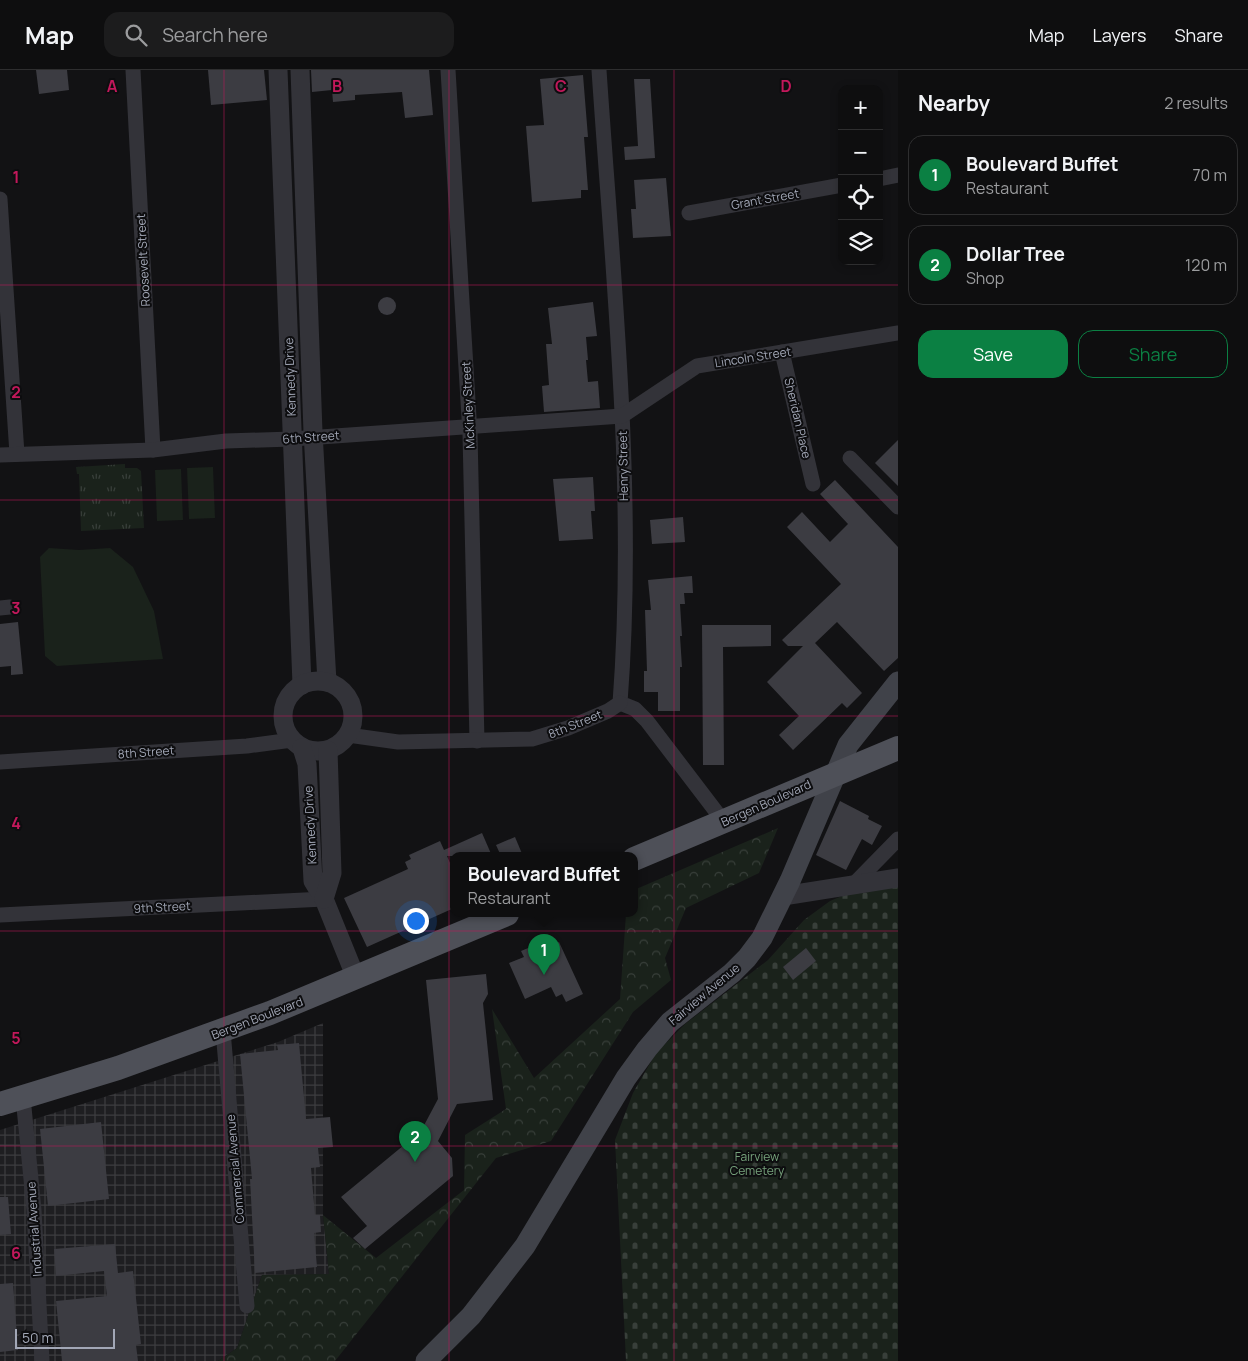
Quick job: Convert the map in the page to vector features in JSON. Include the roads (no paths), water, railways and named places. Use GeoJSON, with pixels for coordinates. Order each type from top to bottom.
{"type":"FeatureCollection","features":[{"type":"Feature","properties":{"kind":"main road","name":"Fairview Avenue"},"geometry":{"type":"LineString","coordinates":[[426,1361],[471,1316],[524,1246],[626,1078],[647,1049],[670,1022],[747,958],[762,938],[783,896],[848,745],[898,682]]}},
{"type":"Feature","properties":{"kind":"main road","name":"Bergen Boulevard"},"geometry":{"type":"LineString","coordinates":[[638,858],[889,751]]}},
{"type":"Feature","properties":{"kind":"main road","name":"Bergen Boulevard"},"geometry":{"type":"LineString","coordinates":[[0,1104],[118,1068],[222,1031],[356,978],[500,917]]}},
{"type":"Feature","properties":{"kind":"street","name":"Roosevelt Street"},"geometry":{"type":"LineString","coordinates":[[133,70],[153,450]]}},
{"type":"Feature","properties":{"kind":"street","name":"Kennedy Drive"},"geometry":{"type":"LineString","coordinates":[[278,70],[282,132],[302,685]]}},
{"type":"Feature","properties":{"kind":"street","name":"Kennedy Drive"},"geometry":{"type":"LineString","coordinates":[[300,70],[313,437],[327,682]]}},
{"type":"Feature","properties":{"kind":"street","name":"McKinley Street"},"geometry":{"type":"LineString","coordinates":[[448,70],[470,426],[476,741]]}},
{"type":"Feature","properties":{"kind":"street","name":"Henry Street"},"geometry":{"type":"LineString","coordinates":[[600,70],[622,416],[624,632],[620,703]]}},
{"type":"Feature","properties":{"kind":"street"},"geometry":{"type":"LineString","coordinates":[[282,132],[303,130]]}},
{"type":"Feature","properties":{"kind":"street"},"geometry":{"type":"LineString","coordinates":[[883,178],[898,175]]}},
{"type":"Feature","properties":{"kind":"street","name":"Grant Street"},"geometry":{"type":"LineString","coordinates":[[689,213],[838,187]]}},
{"type":"Feature","properties":{"kind":"street"},"geometry":{"type":"LineString","coordinates":[[0,199],[17,454]]}},
{"type":"Feature","properties":{"kind":"street"},"geometry":{"type":"LineString","coordinates":[[285,230],[306,228]]}},
{"type":"Feature","properties":{"kind":"street"},"geometry":{"type":"LineString","coordinates":[[288,319],[309,318]]}},
{"type":"Feature","properties":{"kind":"street","name":"Lincoln Street"},"geometry":{"type":"LineString","coordinates":[[622,416],[697,366],[898,333]]}},
{"type":"Feature","properties":{"kind":"street","name":"Sheridan Place"},"geometry":{"type":"LineString","coordinates":[[782,352],[813,484]]}},
{"type":"Feature","properties":{"kind":"street","name":"6th Street"},"geometry":{"type":"LineString","coordinates":[[0,455],[153,450],[226,441],[292,439],[622,416]]}},
{"type":"Feature","properties":{"kind":"street"},"geometry":{"type":"LineString","coordinates":[[850,458],[898,507]]}},
{"type":"Feature","properties":{"kind":"street"},"geometry":{"type":"LineString","coordinates":[[314,681],[327,682],[342,692],[352,710],[352,723],[348,735],[339,744],[328,750],[315,752],[297,744],[285,729],[283,716],[285,704],[292,693],[302,685],[314,681]]}},
{"type":"Feature","properties":{"kind":"street"},"geometry":{"type":"LineString","coordinates":[[620,703],[635,710],[647,721],[724,822]]}},
{"type":"Feature","properties":{"kind":"street","name":"8th Street"},"geometry":{"type":"LineString","coordinates":[[348,735],[398,742],[532,739],[550,736],[608,711],[620,703]]}},
{"type":"Feature","properties":{"kind":"street","name":"Kennedy Drive"},"geometry":{"type":"LineString","coordinates":[[297,744],[307,764],[313,881],[324,899],[356,978]]}},
{"type":"Feature","properties":{"kind":"street","name":"8th Street"},"geometry":{"type":"LineString","coordinates":[[0,762],[297,744]]}},
{"type":"Feature","properties":{"kind":"street","name":"Kennedy Drive"},"geometry":{"type":"LineString","coordinates":[[324,899],[332,873],[328,750]]}},
{"type":"Feature","properties":{"kind":"street"},"geometry":{"type":"LineString","coordinates":[[852,886],[898,839]]}},
{"type":"Feature","properties":{"kind":"street"},"geometry":{"type":"LineString","coordinates":[[783,896],[898,878]]}},
{"type":"Feature","properties":{"kind":"street","name":"9th Street"},"geometry":{"type":"LineString","coordinates":[[0,915],[324,899]]}},
{"type":"Feature","properties":{"kind":"street","name":"Commercial Avenue"},"geometry":{"type":"LineString","coordinates":[[222,1031],[247,1306]]}},
{"type":"Feature","properties":{"kind":"street","name":"Industrial Avenue"},"geometry":{"type":"LineString","coordinates":[[23,1097],[34,1210],[42,1361]]}},
{"type":"Feature","properties":{"kind":"place","name":"Boulevard Buffet"},"geometry":{"type":"Point","coordinates":[544,975]}},
{"type":"Feature","properties":{"kind":"place","name":"Dollar Tree"},"geometry":{"type":"Point","coordinates":[415,1162]}},
{"type":"Feature","properties":{"kind":"park label","name":"Fairview Cemetery"},"geometry":{"type":"Point","coordinates":[757,1163]}}]}
